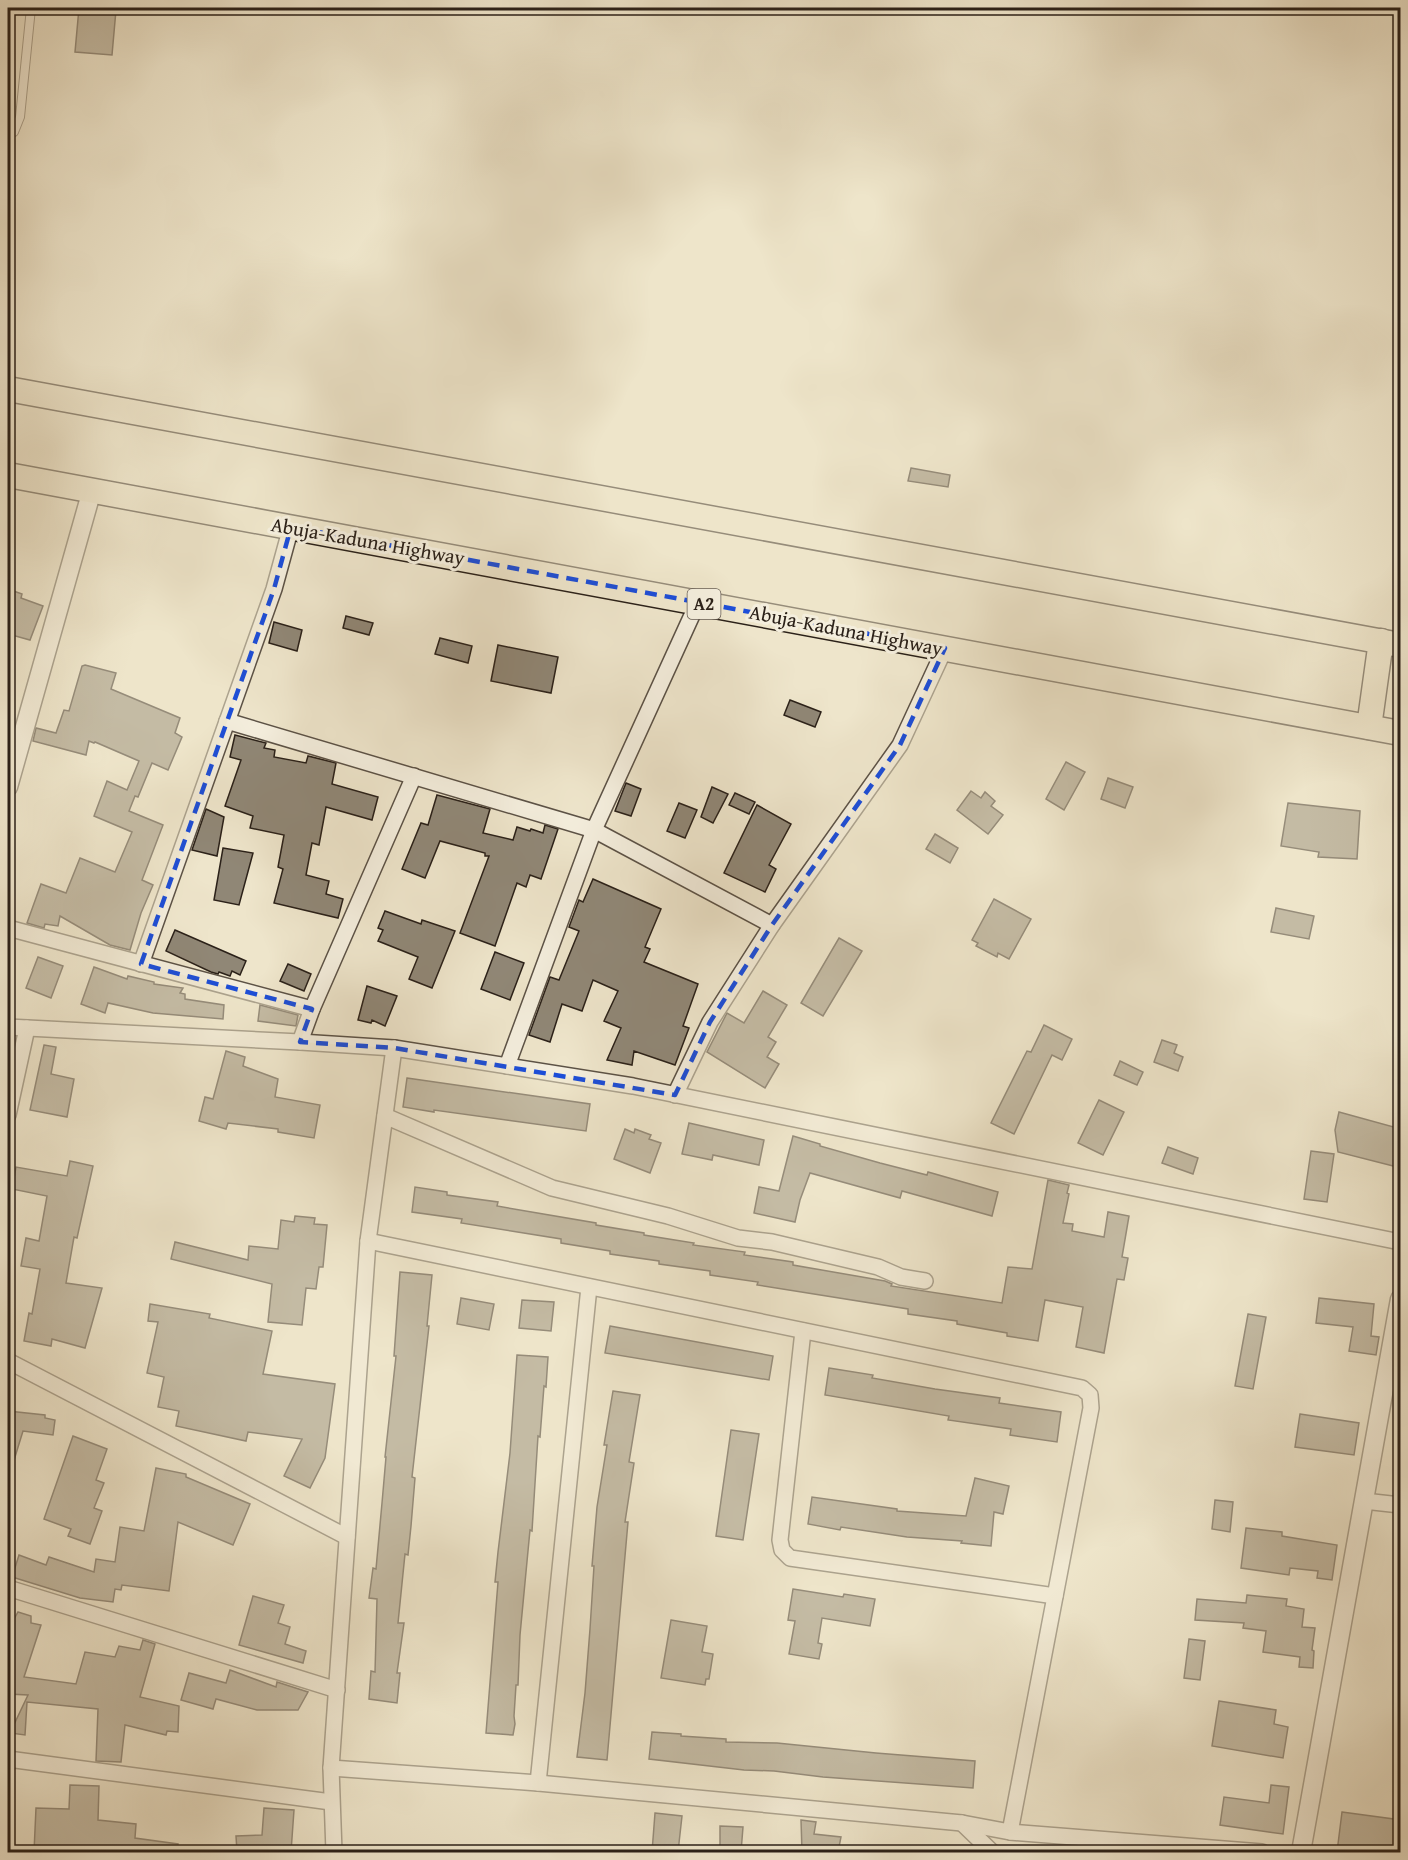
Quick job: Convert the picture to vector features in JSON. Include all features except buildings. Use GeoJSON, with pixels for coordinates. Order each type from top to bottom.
{"type":"FeatureCollection","features":[{"type":"Feature","properties":{"kind":"highway"},"geometry":{"type":"LineString","coordinates":[[8,389],[1391,643],[1369,728]]}},
{"type":"Feature","properties":{"kind":"highway","name":"Abuja-Kaduna Highway"},"geometry":{"type":"LineString","coordinates":[[8,475],[1401,733]]}},
{"type":"Feature","properties":{"kind":"street"},"geometry":{"type":"LineString","coordinates":[[8,787],[92,490]]}},
{"type":"Feature","properties":{"kind":"street"},"geometry":{"type":"LineString","coordinates":[[141,964],[274,588],[291,527]]}},
{"type":"Feature","properties":{"kind":"street"},"geometry":{"type":"LineString","coordinates":[[507,1066],[594,830],[698,602]]}},
{"type":"Feature","properties":{"kind":"street"},"geometry":{"type":"LineString","coordinates":[[675,1095],[710,1022],[772,925],[900,745],[945,648]]}},
{"type":"Feature","properties":{"kind":"street"},"geometry":{"type":"LineString","coordinates":[[227,721],[594,830],[772,925]]}},
{"type":"Feature","properties":{"kind":"street"},"geometry":{"type":"LineString","coordinates":[[300,1042],[312,1009],[414,776]]}},
{"type":"Feature","properties":{"kind":"street"},"geometry":{"type":"LineString","coordinates":[[8,928],[312,1009]]}},
{"type":"Feature","properties":{"kind":"street"},"geometry":{"type":"LineString","coordinates":[[8,1027],[393,1048],[675,1095],[1401,1242]]}},
{"type":"Feature","properties":{"kind":"street"},"geometry":{"type":"LineString","coordinates":[[8,1115],[27,1028]]}},
{"type":"Feature","properties":{"kind":"street"},"geometry":{"type":"LineString","coordinates":[[334,1852],[331,1768],[368,1241],[393,1048]]}},
{"type":"Feature","properties":{"kind":"street"},"geometry":{"type":"LineString","coordinates":[[385,1116],[552,1188],[668,1216],[738,1238],[772,1242],[878,1267],[901,1277],[925,1281]]}},
{"type":"Feature","properties":{"kind":"street"},"geometry":{"type":"LineString","coordinates":[[368,1241],[1082,1388],[1090,1395],[1091,1408],[1010,1832]]}},
{"type":"Feature","properties":{"kind":"street"},"geometry":{"type":"LineString","coordinates":[[538,1783],[590,1287]]}},
{"type":"Feature","properties":{"kind":"street"},"geometry":{"type":"LineString","coordinates":[[1301,1852],[1401,1299]]}},
{"type":"Feature","properties":{"kind":"street"},"geometry":{"type":"LineString","coordinates":[[803,1330],[780,1540],[782,1550],[789,1558],[1055,1596]]}},
{"type":"Feature","properties":{"kind":"street"},"geometry":{"type":"LineString","coordinates":[[8,1361],[348,1537]]}},
{"type":"Feature","properties":{"kind":"street"},"geometry":{"type":"LineString","coordinates":[[1364,1501],[1401,1505]]}},
{"type":"Feature","properties":{"kind":"street"},"geometry":{"type":"LineString","coordinates":[[8,1588],[337,1690]]}},
{"type":"Feature","properties":{"kind":"street"},"geometry":{"type":"LineString","coordinates":[[8,1760],[331,1803]]}},
{"type":"Feature","properties":{"kind":"street"},"geometry":{"type":"LineString","coordinates":[[331,1768],[538,1783],[962,1823],[1110,1846],[1262,1852]]}},
{"type":"Feature","properties":{"kind":"street"},"geometry":{"type":"LineString","coordinates":[[962,1823],[993,1852]]}},
{"type":"Feature","properties":{"kind":"lane"},"geometry":{"type":"LineString","coordinates":[[8,135],[14,132],[20,117],[31,8]]}},
{"type":"Feature","properties":{"kind":"highlighted area"},"geometry":{"type":"Polygon","coordinates":[[[291,527],[945,648],[900,745],[772,925],[710,1022],[675,1095],[394,1048],[300,1042],[312,1009],[141,964],[274,589],[291,527]]]}}]}
